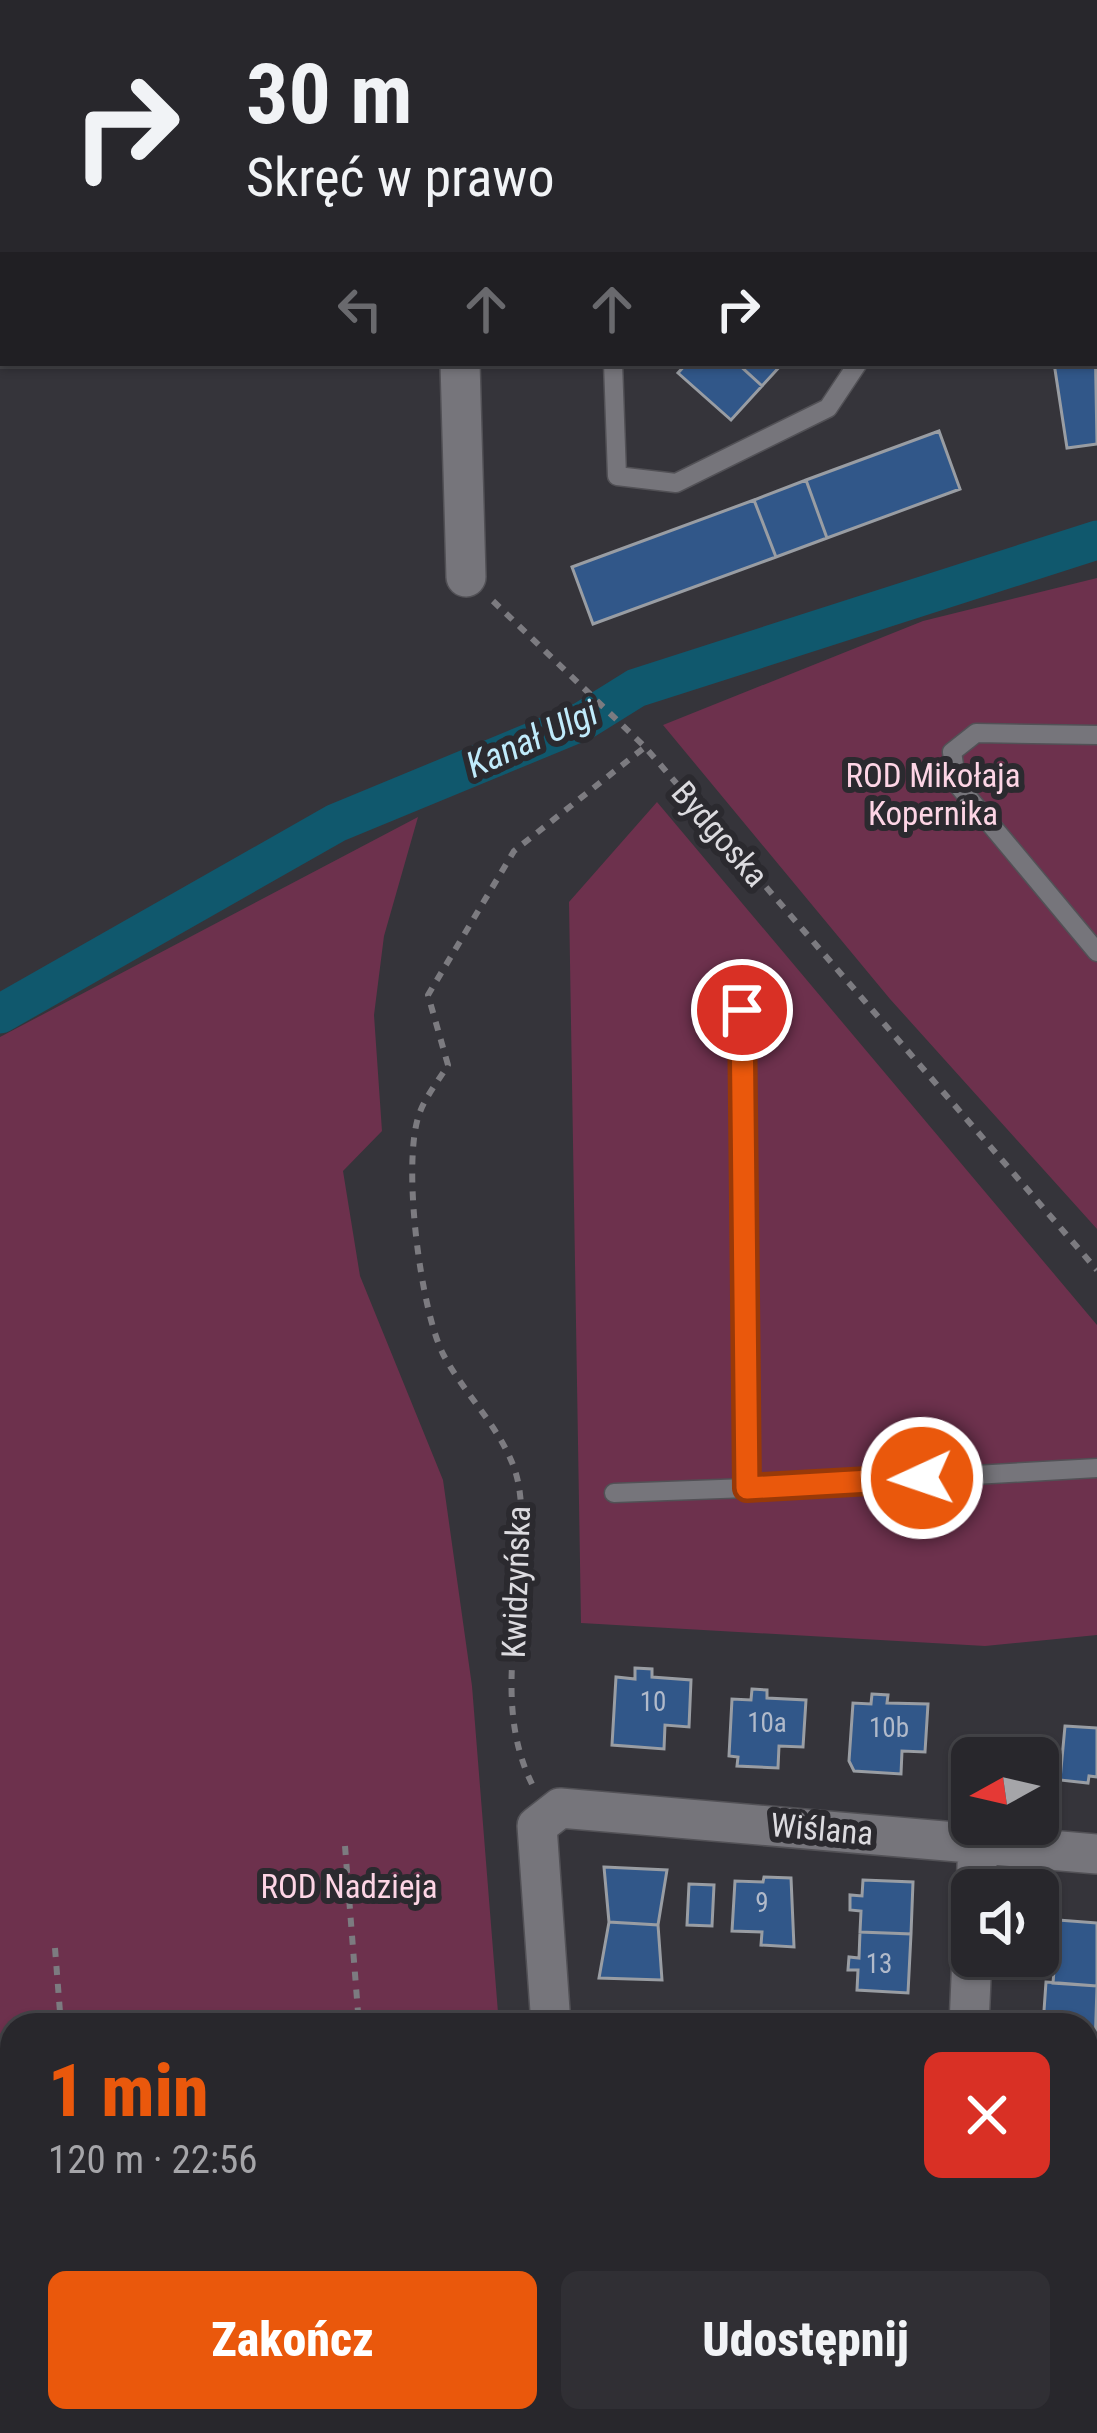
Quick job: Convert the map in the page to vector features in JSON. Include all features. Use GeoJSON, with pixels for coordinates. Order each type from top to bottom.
{"type":"FeatureCollection","features":[{"type":"Feature","properties":{"kind":"street"},"geometry":{"type":"LineString","coordinates":[[460,366],[466,577]]}},
{"type":"Feature","properties":{"kind":"street","name":"Wiślana"},"geometry":{"type":"LineString","coordinates":[[548,1814],[560,1808],[951,1839]]}},
{"type":"Feature","properties":{"kind":"street"},"geometry":{"type":"LineString","coordinates":[[548,1814],[538,1826],[550,2013]]}},
{"type":"Feature","properties":{"kind":"street","name":"Wiślana"},"geometry":{"type":"LineString","coordinates":[[1015,1845],[1097,1854]]}},
{"type":"Feature","properties":{"kind":"street"},"geometry":{"type":"LineString","coordinates":[[970,2013],[971,1977]]}},
{"type":"Feature","properties":{"kind":"lane"},"geometry":{"type":"LineString","coordinates":[[614,366],[617,476],[676,483],[828,408],[856,366]]}},
{"type":"Feature","properties":{"kind":"lane"},"geometry":{"type":"LineString","coordinates":[[1097,735],[976,733],[952,752],[957,784],[1097,952]]}},
{"type":"Feature","properties":{"kind":"lane"},"geometry":{"type":"LineString","coordinates":[[742,1010],[747,1488]]}},
{"type":"Feature","properties":{"kind":"lane"},"geometry":{"type":"LineString","coordinates":[[614,1493],[1097,1468]]}},
{"type":"Feature","properties":{"kind":"path","name":"Bydgoska"},"geometry":{"type":"LineString","coordinates":[[466,577],[621,720],[1097,1270]]}},
{"type":"Feature","properties":{"kind":"path","name":"Kwidzyńska"},"geometry":{"type":"LineString","coordinates":[[548,1814],[524,1767],[510,1694],[521,1552],[519,1486],[508,1451],[442,1352],[421,1284],[414,1220],[418,1115],[448,1065],[428,995],[514,851],[645,747]]}},
{"type":"Feature","properties":{"kind":"path"},"geometry":{"type":"LineString","coordinates":[[345,1846],[358,2013]]}},
{"type":"Feature","properties":{"kind":"path"},"geometry":{"type":"LineString","coordinates":[[55,1948],[60,2013]]}},
{"type":"Feature","properties":{"kind":"green space","name":"ROD Mikołaja Kopernika"},"geometry":{"type":"Polygon","coordinates":[[[1097,578],[1097,1229],[890,999],[663,725],[923,621],[1097,578]]]}},
{"type":"Feature","properties":{"kind":"green space"},"geometry":{"type":"Polygon","coordinates":[[[657,802],[1097,1325],[1097,1635],[985,1646],[581,1623],[569,902],[657,802]]]}},
{"type":"Feature","properties":{"kind":"green space","name":"ROD Nadzieja"},"geometry":{"type":"Polygon","coordinates":[[[418,817],[384,936],[374,1015],[382,1131],[343,1171],[360,1276],[443,1480],[472,1686],[498,2013],[0,2013],[0,1037],[418,817]]]}},
{"type":"Feature","properties":{"kind":"building"},"geometry":{"type":"Polygon","coordinates":[[[684,366],[740,366],[762,386],[731,420],[678,373],[684,366]]]}},
{"type":"Feature","properties":{"kind":"building"},"geometry":{"type":"Polygon","coordinates":[[[740,366],[780,366],[762,386],[740,366]]]}},
{"type":"Feature","properties":{"kind":"building"},"geometry":{"type":"Polygon","coordinates":[[[1054,366],[1096,366],[1097,444],[1067,448],[1054,366]]]}},
{"type":"Feature","properties":{"kind":"building"},"geometry":{"type":"Polygon","coordinates":[[[939,431],[960,489],[827,538],[806,480],[939,431]]]}},
{"type":"Feature","properties":{"kind":"building"},"geometry":{"type":"Polygon","coordinates":[[[806,480],[827,538],[776,557],[754,500],[806,480]]]}},
{"type":"Feature","properties":{"kind":"building"},"geometry":{"type":"Polygon","coordinates":[[[754,500],[776,557],[593,624],[572,567],[754,500]]]}},
{"type":"Feature","properties":{"kind":"building"},"geometry":{"type":"Polygon","coordinates":[[[635,1668],[652,1669],[652,1677],[691,1680],[689,1727],[665,1725],[664,1749],[612,1745],[616,1677],[635,1679],[635,1668]]]}},
{"type":"Feature","properties":{"kind":"building"},"geometry":{"type":"Polygon","coordinates":[[[752,1689],[767,1690],[767,1698],[806,1700],[803,1747],[779,1746],[778,1768],[737,1766],[738,1757],[729,1756],[732,1699],[751,1700],[752,1689]]]}},
{"type":"Feature","properties":{"kind":"building"},"geometry":{"type":"Polygon","coordinates":[[[872,1694],[888,1695],[887,1703],[928,1704],[925,1752],[902,1751],[901,1774],[854,1771],[849,1761],[853,1703],[871,1704],[872,1694]]]}},
{"type":"Feature","properties":{"kind":"building"},"geometry":{"type":"Polygon","coordinates":[[[1065,1726],[1097,1728],[1097,1777],[1089,1776],[1088,1783],[1060,1780],[1065,1726]]]}},
{"type":"Feature","properties":{"kind":"building"},"geometry":{"type":"Polygon","coordinates":[[[604,1867],[667,1870],[658,1925],[609,1922],[604,1867]]]}},
{"type":"Feature","properties":{"kind":"building"},"geometry":{"type":"Polygon","coordinates":[[[764,1877],[791,1878],[794,1947],[761,1945],[762,1932],[732,1931],[735,1881],[763,1882],[764,1877]]]}},
{"type":"Feature","properties":{"kind":"building"},"geometry":{"type":"Polygon","coordinates":[[[863,1880],[913,1882],[911,1934],[860,1932],[861,1911],[850,1910],[850,1895],[862,1896],[863,1880]]]}},
{"type":"Feature","properties":{"kind":"building"},"geometry":{"type":"Polygon","coordinates":[[[689,1884],[714,1885],[712,1926],[687,1925],[689,1884]]]}},
{"type":"Feature","properties":{"kind":"building"},"geometry":{"type":"Polygon","coordinates":[[[1059,1920],[1097,1923],[1097,1986],[1053,1983],[1053,1977],[1059,1977],[1059,1920]]]}},
{"type":"Feature","properties":{"kind":"building"},"geometry":{"type":"Polygon","coordinates":[[[609,1922],[658,1925],[662,1980],[599,1978],[609,1922]]]}},
{"type":"Feature","properties":{"kind":"building"},"geometry":{"type":"Polygon","coordinates":[[[860,1932],[911,1934],[908,1993],[857,1990],[858,1970],[848,1970],[849,1957],[859,1958],[860,1932]]]}},
{"type":"Feature","properties":{"kind":"building"},"geometry":{"type":"Polygon","coordinates":[[[1046,1982],[1097,1986],[1096,2013],[1044,2013],[1046,1982]]]}},
{"type":"Feature","properties":{"kind":"waterway","name":"Kanał Ulgi"},"geometry":{"type":"LineString","coordinates":[[0,1014],[336,823],[583,721],[636,688],[1097,540]]}},
{"type":"Feature","properties":{"kind":"route"},"geometry":{"type":"LineString","coordinates":[[742,1010],[747,1488],[922,1478]]}}]}
